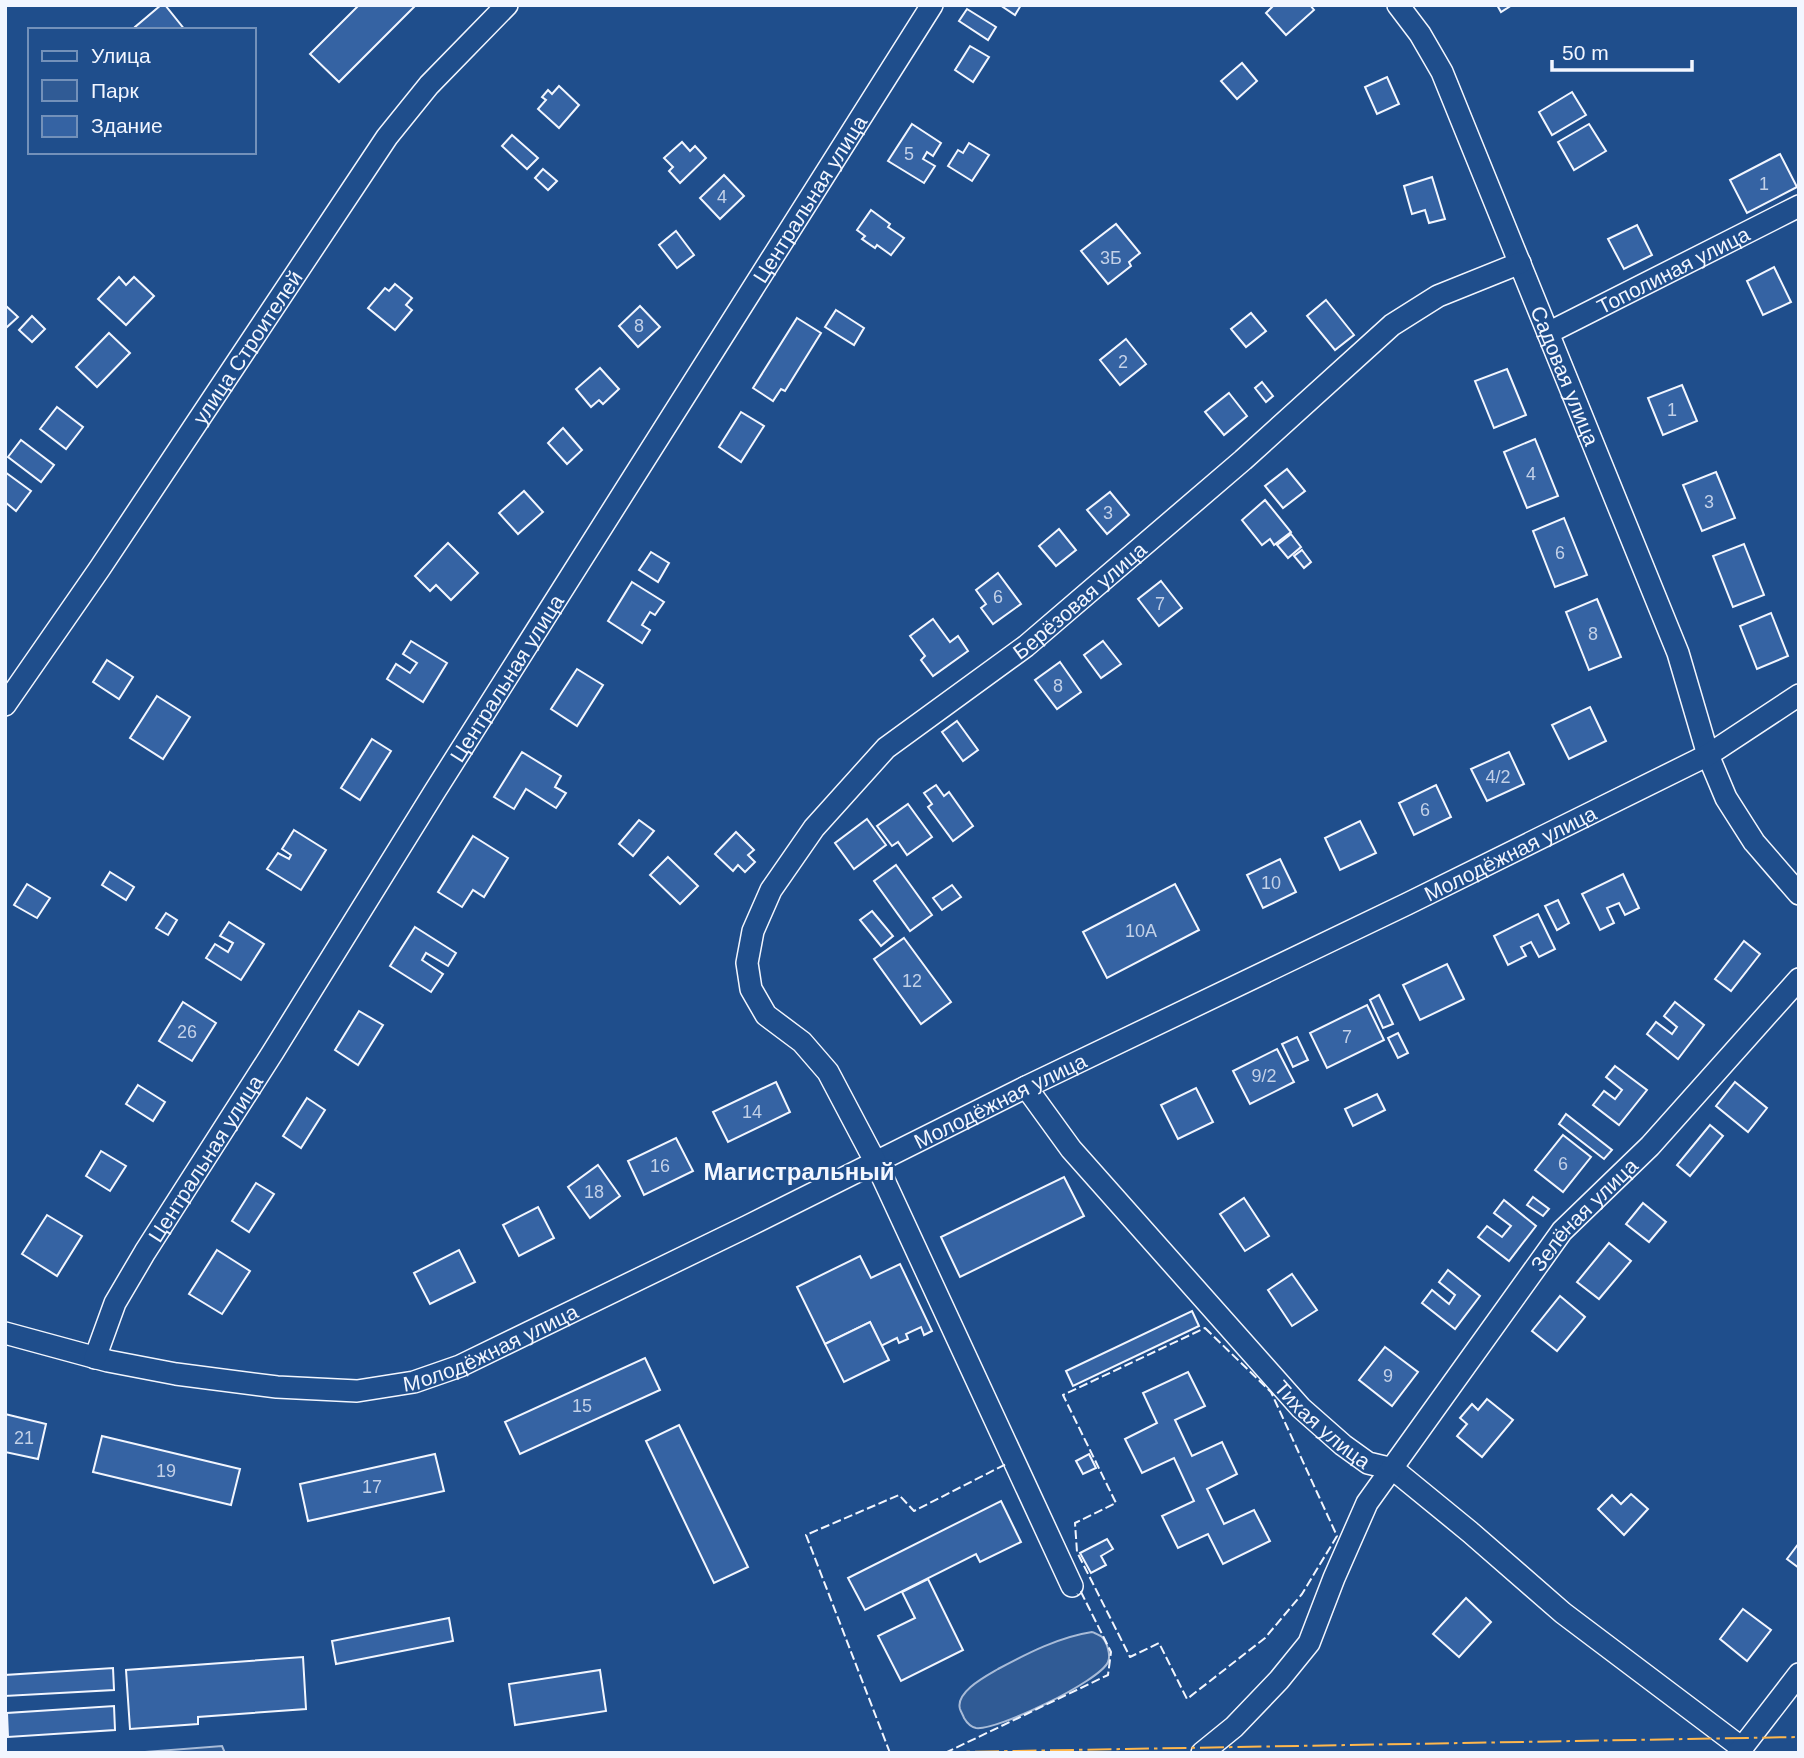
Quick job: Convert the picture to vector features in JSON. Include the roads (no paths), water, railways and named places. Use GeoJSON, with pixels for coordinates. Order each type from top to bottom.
{"type":"FeatureCollection","features":[{"type":"Feature","properties":{"kind":"street","name":"улица Строителей"},"geometry":{"type":"LineString","coordinates":[[5,705],[100,568],[387,136],[429,85],[507,5]]}},
{"type":"Feature","properties":{"kind":"street","name":"Центральная улица"},"geometry":{"type":"LineString","coordinates":[[95,1358],[115,1303],[145,1252],[932,5]]}},
{"type":"Feature","properties":{"kind":"street","name":"Садовая улица"},"geometry":{"type":"LineString","coordinates":[[1398,5],[1420,34],[1442,72],[1678,653],[1708,755]]}},
{"type":"Feature","properties":{"kind":"street","name":"Тополиная улица"},"geometry":{"type":"LineString","coordinates":[[1548,333],[1799,206]]}},
{"type":"Feature","properties":{"kind":"street","name":"Берёзовая улица"},"geometry":{"type":"LineString","coordinates":[[876,1163],[828,1072],[802,1042],[766,1015],[751,989],[747,963],[753,932],[772,890],[814,828],[886,748],[1026,646],[1243,460],[1392,325],[1438,296],[1520,262]]}},
{"type":"Feature","properties":{"kind":"street","name":"Молодёжная улица"},"geometry":{"type":"LineString","coordinates":[[5,1333],[95,1358],[176,1374],[278,1387],[357,1391],[414,1382],[460,1366],[1708,755],[1799,695]]}},
{"type":"Feature","properties":{"kind":"street"},"geometry":{"type":"LineString","coordinates":[[1708,755],[1726,798],[1754,842],[1799,894]]}},
{"type":"Feature","properties":{"kind":"street","name":"Зелёная улица"},"geometry":{"type":"LineString","coordinates":[[1202,1753],[1234,1727],[1279,1680],[1309,1643],[1367,1503],[1562,1231],[1650,1146],[1799,979]]}},
{"type":"Feature","properties":{"kind":"street","name":"Тихая улица"},"geometry":{"type":"LineString","coordinates":[[1026,1087],[1071,1149],[1301,1408],[1368,1464],[1393,1469],[1563,1613],[1740,1750]]}},
{"type":"Feature","properties":{"kind":"street"},"geometry":{"type":"LineString","coordinates":[[876,1163],[1072,1586]]}},
{"type":"Feature","properties":{"kind":"street"},"geometry":{"type":"LineString","coordinates":[[1740,1750],[1799,1674]]}},
{"type":"Feature","properties":{"kind":"district","name":"Магистральный"},"geometry":{"type":"Point","coordinates":[799,1171]}}]}
